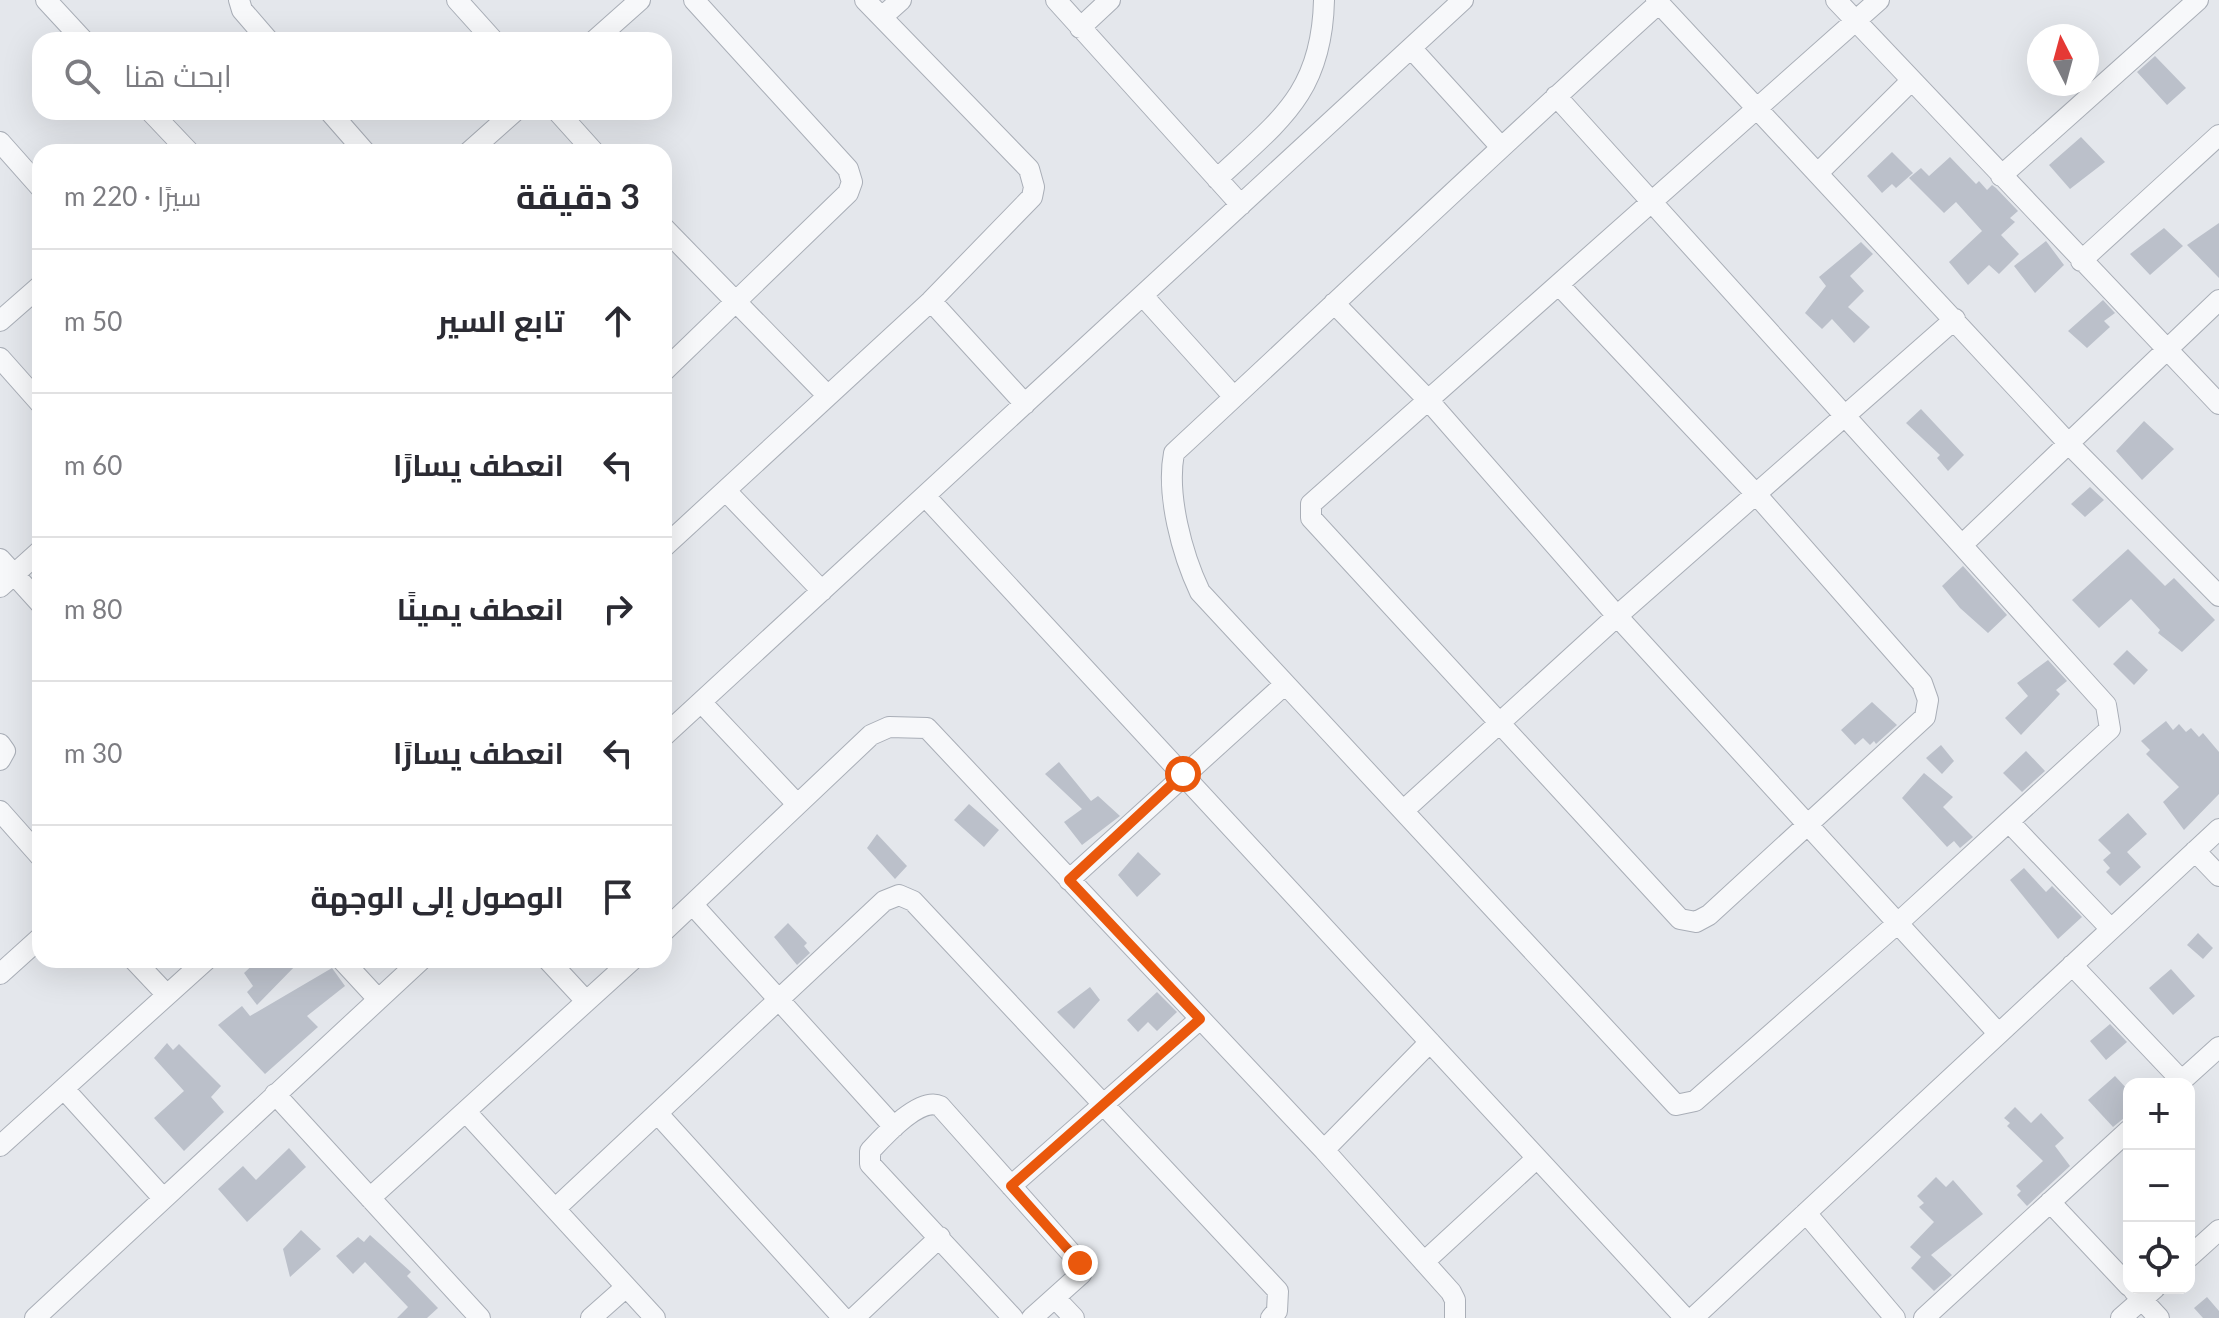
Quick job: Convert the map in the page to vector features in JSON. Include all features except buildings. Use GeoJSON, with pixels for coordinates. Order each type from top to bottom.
{"type":"FeatureCollection","features":[{"type":"Feature","properties":{"kind":"street"},"geometry":{"type":"LineString","coordinates":[[46,0],[76,32]]}},
{"type":"Feature","properties":{"kind":"street"},"geometry":{"type":"LineString","coordinates":[[239,0],[242,10],[261,32]]}},
{"type":"Feature","properties":{"kind":"street"},"geometry":{"type":"LineString","coordinates":[[457,0],[486,32]]}},
{"type":"Feature","properties":{"kind":"street"},"geometry":{"type":"LineString","coordinates":[[604,32],[640,0]]}},
{"type":"Feature","properties":{"kind":"street"},"geometry":{"type":"LineString","coordinates":[[672,363],[848,193],[852,182],[848,169],[694,0]]}},
{"type":"Feature","properties":{"kind":"street"},"geometry":{"type":"LineString","coordinates":[[672,540],[931,301],[1032,197],[1033,177],[865,0]]}},
{"type":"Feature","properties":{"kind":"street"},"geometry":{"type":"LineString","coordinates":[[882,17],[901,0]]}},
{"type":"Feature","properties":{"kind":"street"},"geometry":{"type":"LineString","coordinates":[[1056,0],[1241,205]]}},
{"type":"Feature","properties":{"kind":"street"},"geometry":{"type":"LineString","coordinates":[[1080,28],[1110,0]]}},
{"type":"Feature","properties":{"kind":"street"},"geometry":{"type":"LineString","coordinates":[[1217,179],[1294,106],[1315,67],[1323,28],[1324,0]]}},
{"type":"Feature","properties":{"kind":"street"},"geometry":{"type":"LineString","coordinates":[[672,729],[1463,0]]}},
{"type":"Feature","properties":{"kind":"street"},"geometry":{"type":"LineString","coordinates":[[1836,0],[2219,404]]}},
{"type":"Feature","properties":{"kind":"street"},"geometry":{"type":"LineString","coordinates":[[1559,285],[1756,494],[1922,683],[1928,700],[1925,717],[1709,915],[1696,922],[1680,919],[1498,724],[1311,518],[1309,511],[1311,504],[1559,285],[1655,202],[1879,0]]}},
{"type":"Feature","properties":{"kind":"street"},"geometry":{"type":"LineString","coordinates":[[2001,176],[2198,0]]}},
{"type":"Feature","properties":{"kind":"street"},"geometry":{"type":"LineString","coordinates":[[1556,96],[1655,202],[2106,705],[2110,720],[2110,729],[1899,922],[1695,1101],[1676,1105],[1200,592],[1189,563],[1171,480],[1174,453],[1334,303],[1501,147],[1657,2],[2068,443],[2219,596]]}},
{"type":"Feature","properties":{"kind":"street"},"geometry":{"type":"LineString","coordinates":[[1411,48],[1501,147]]}},
{"type":"Feature","properties":{"kind":"street"},"geometry":{"type":"LineString","coordinates":[[1818,173],[1911,81]]}},
{"type":"Feature","properties":{"kind":"street"},"geometry":{"type":"LineString","coordinates":[[159,120],[181,144]]}},
{"type":"Feature","properties":{"kind":"street"},"geometry":{"type":"LineString","coordinates":[[337,120],[358,144]]}},
{"type":"Feature","properties":{"kind":"street"},"geometry":{"type":"LineString","coordinates":[[478,144],[505,120]]}},
{"type":"Feature","properties":{"kind":"street"},"geometry":{"type":"LineString","coordinates":[[565,120],[587,144]]}},
{"type":"Feature","properties":{"kind":"street"},"geometry":{"type":"LineString","coordinates":[[2081,261],[2219,135]]}},
{"type":"Feature","properties":{"kind":"street"},"geometry":{"type":"LineString","coordinates":[[0,142],[32,178]]}},
{"type":"Feature","properties":{"kind":"street"},"geometry":{"type":"LineString","coordinates":[[672,237],[827,395]]}},
{"type":"Feature","properties":{"kind":"street"},"geometry":{"type":"LineString","coordinates":[[0,321],[32,293]]}},
{"type":"Feature","properties":{"kind":"street"},"geometry":{"type":"LineString","coordinates":[[1143,296],[1234,397]]}},
{"type":"Feature","properties":{"kind":"street"},"geometry":{"type":"LineString","coordinates":[[1963,544],[2219,300]]}},
{"type":"Feature","properties":{"kind":"street"},"geometry":{"type":"LineString","coordinates":[[931,301],[1025,404]]}},
{"type":"Feature","properties":{"kind":"street"},"geometry":{"type":"LineString","coordinates":[[1334,303],[1429,401],[1617,616],[1998,1033]]}},
{"type":"Feature","properties":{"kind":"street"},"geometry":{"type":"LineString","coordinates":[[1404,810],[1617,616],[1955,319]]}},
{"type":"Feature","properties":{"kind":"street"},"geometry":{"type":"LineString","coordinates":[[0,358],[32,394]]}},
{"type":"Feature","properties":{"kind":"street"},"geometry":{"type":"LineString","coordinates":[[726,491],[822,591]]}},
{"type":"Feature","properties":{"kind":"street"},"geometry":{"type":"LineString","coordinates":[[925,496],[1685,1318]]}},
{"type":"Feature","properties":{"kind":"street"},"geometry":{"type":"LineString","coordinates":[[7,581],[32,558]]}},
{"type":"Feature","properties":{"kind":"street"},"geometry":{"type":"LineString","coordinates":[[0,559],[7,581],[32,598]]}},
{"type":"Feature","properties":{"kind":"street"},"geometry":{"type":"LineString","coordinates":[[1069,880],[1284,685]]}},
{"type":"Feature","properties":{"kind":"street"},"geometry":{"type":"LineString","coordinates":[[701,702],[797,804]]}},
{"type":"Feature","properties":{"kind":"street"},"geometry":{"type":"LineString","coordinates":[[672,924],[871,735],[889,727],[927,728],[1324,1150],[1451,1292],[1455,1300],[1455,1318]]}},
{"type":"Feature","properties":{"kind":"street"},"geometry":{"type":"LineString","coordinates":[[0,744],[5,751],[0,760]]}},
{"type":"Feature","properties":{"kind":"street"},"geometry":{"type":"LineString","coordinates":[[0,811],[32,847]]}},
{"type":"Feature","properties":{"kind":"street"},"geometry":{"type":"LineString","coordinates":[[2009,822],[2111,929]]}},
{"type":"Feature","properties":{"kind":"street"},"geometry":{"type":"LineString","coordinates":[[1693,1318],[2219,829]]}},
{"type":"Feature","properties":{"kind":"street"},"geometry":{"type":"LineString","coordinates":[[2195,851],[2219,876]]}},
{"type":"Feature","properties":{"kind":"street"},"geometry":{"type":"LineString","coordinates":[[557,1207],[884,901],[899,895],[913,901],[1278,1291],[1277,1311],[1271,1318]]}},
{"type":"Feature","properties":{"kind":"street"},"geometry":{"type":"LineString","coordinates":[[693,905],[894,1127]]}},
{"type":"Feature","properties":{"kind":"street"},"geometry":{"type":"LineString","coordinates":[[0,974],[32,945]]}},
{"type":"Feature","properties":{"kind":"street"},"geometry":{"type":"LineString","coordinates":[[2072,965],[2176,1078]]}},
{"type":"Feature","properties":{"kind":"street"},"geometry":{"type":"LineString","coordinates":[[142,968],[167,995]]}},
{"type":"Feature","properties":{"kind":"street"},"geometry":{"type":"LineString","coordinates":[[0,1146],[197,968]]}},
{"type":"Feature","properties":{"kind":"street"},"geometry":{"type":"LineString","coordinates":[[349,968],[378,999]]}},
{"type":"Feature","properties":{"kind":"street"},"geometry":{"type":"LineString","coordinates":[[35,1318],[412,968]]}},
{"type":"Feature","properties":{"kind":"street"},"geometry":{"type":"LineString","coordinates":[[555,968],[586,1001]]}},
{"type":"Feature","properties":{"kind":"street"},"geometry":{"type":"LineString","coordinates":[[370,1198],[623,968]]}},
{"type":"Feature","properties":{"kind":"street"},"geometry":{"type":"LineString","coordinates":[[1011,1186],[1200,1019]]}},
{"type":"Feature","properties":{"kind":"street"},"geometry":{"type":"LineString","coordinates":[[1324,1150],[1430,1042]]}},
{"type":"Feature","properties":{"kind":"street"},"geometry":{"type":"LineString","coordinates":[[2184,1078],[2219,1047]]}},
{"type":"Feature","properties":{"kind":"street"},"geometry":{"type":"LineString","coordinates":[[64,1089],[162,1197]]}},
{"type":"Feature","properties":{"kind":"street"},"geometry":{"type":"LineString","coordinates":[[275,1094],[480,1318]]}},
{"type":"Feature","properties":{"kind":"street"},"geometry":{"type":"LineString","coordinates":[[1013,1318],[870,1164],[870,1151],[894,1127],[925,1105],[940,1106],[1080,1263],[1081,1274],[1032,1318]]}},
{"type":"Feature","properties":{"kind":"street"},"geometry":{"type":"LineString","coordinates":[[466,1112],[557,1207],[655,1318]]}},
{"type":"Feature","properties":{"kind":"street"},"geometry":{"type":"LineString","coordinates":[[658,1114],[843,1318]]}},
{"type":"Feature","properties":{"kind":"street"},"geometry":{"type":"LineString","coordinates":[[1924,1318],[2123,1135]]}},
{"type":"Feature","properties":{"kind":"street"},"geometry":{"type":"LineString","coordinates":[[1424,1262],[1537,1158]]}},
{"type":"Feature","properties":{"kind":"street"},"geometry":{"type":"LineString","coordinates":[[2050,1202],[2123,1274]]}},
{"type":"Feature","properties":{"kind":"street"},"geometry":{"type":"LineString","coordinates":[[1806,1213],[1895,1318]]}},
{"type":"Feature","properties":{"kind":"street"},"geometry":{"type":"LineString","coordinates":[[2195,1252],[2219,1230]]}},
{"type":"Feature","properties":{"kind":"street"},"geometry":{"type":"LineString","coordinates":[[854,1318],[940,1237]]}},
{"type":"Feature","properties":{"kind":"street"},"geometry":{"type":"LineString","coordinates":[[591,1318],[626,1287]]}},
{"type":"Feature","properties":{"kind":"street"},"geometry":{"type":"LineString","coordinates":[[2121,1318],[2136,1294]]}},
{"type":"Feature","properties":{"kind":"street"},"geometry":{"type":"LineString","coordinates":[[2142,1294],[2159,1318]]}},
{"type":"Feature","properties":{"kind":"street"},"geometry":{"type":"LineString","coordinates":[[1055,1298],[1074,1318]]}},
{"type":"Feature","properties":{"kind":"route"},"geometry":{"type":"LineString","coordinates":[[1080,1263],[1011,1186],[1200,1019],[1069,880],[1183,774]]}}]}
